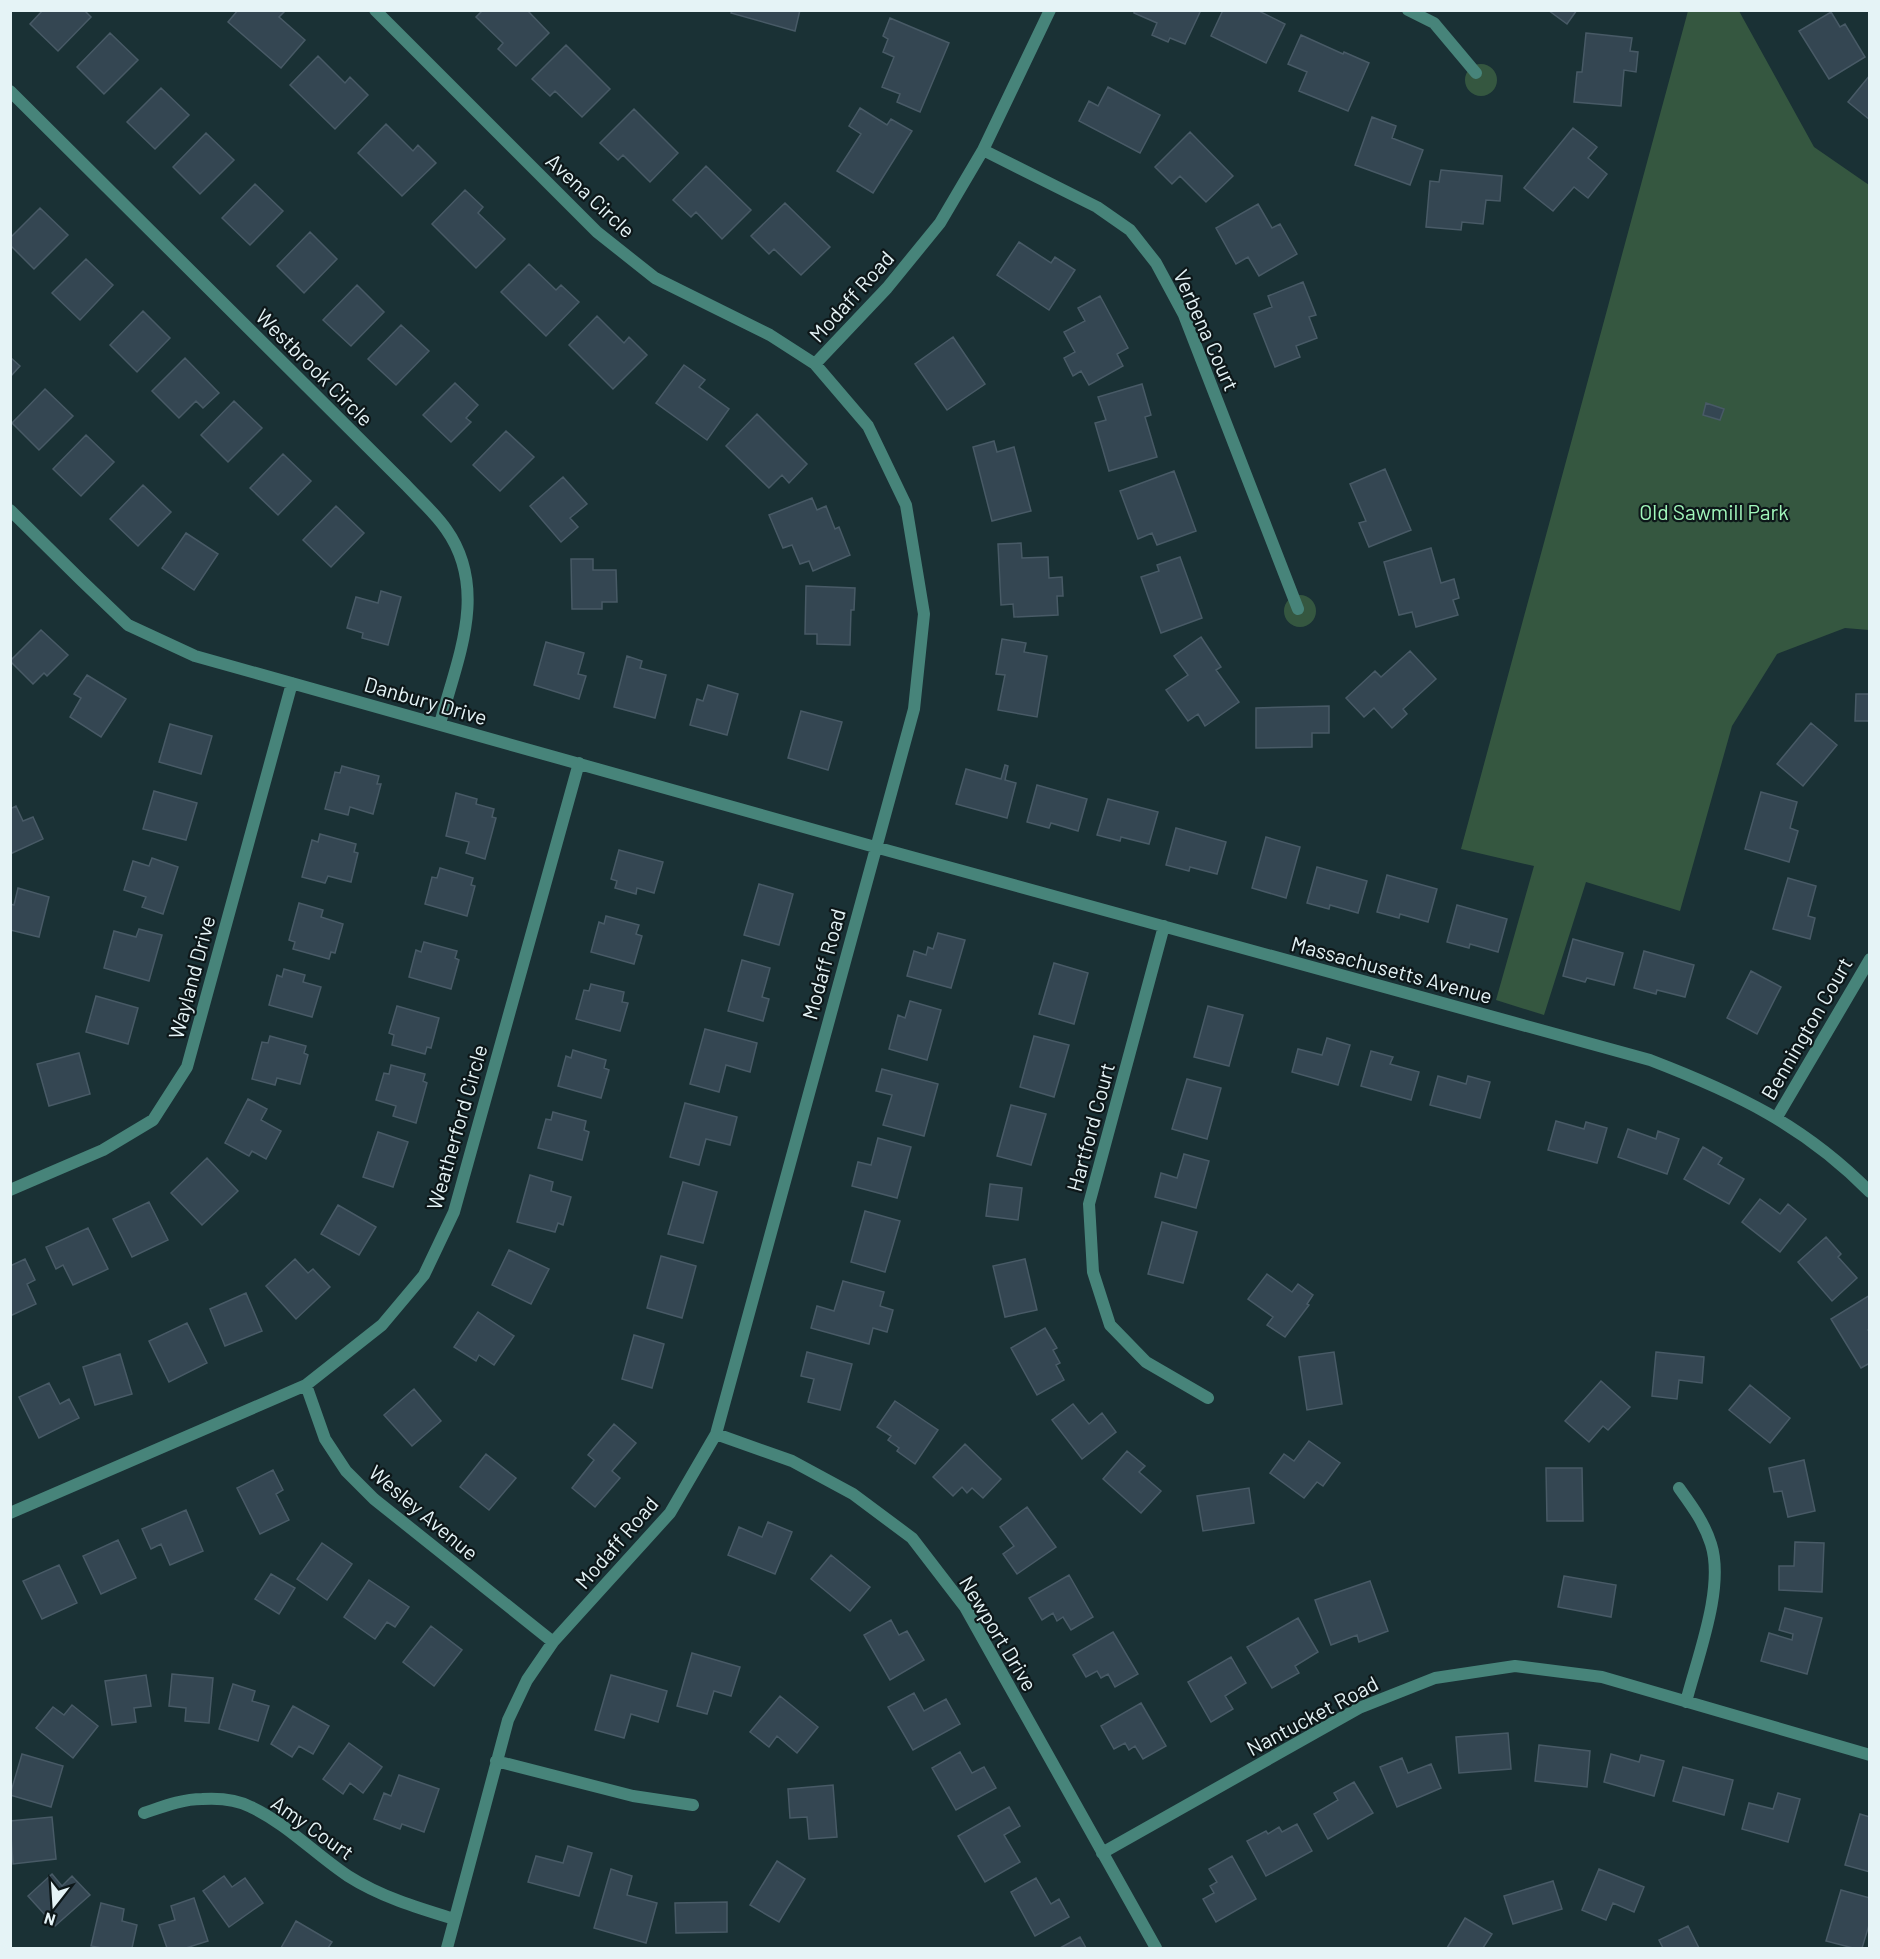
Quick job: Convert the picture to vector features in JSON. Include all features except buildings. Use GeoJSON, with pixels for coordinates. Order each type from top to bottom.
{"type":"FeatureCollection","features":[{"type":"Feature","properties":{"kind":"street","name":"Avena Circle"},"geometry":{"type":"LineString","coordinates":[[375,10],[597,231],[655,278],[770,334],[815,364]]}},
{"type":"Feature","properties":{"kind":"street","name":"Modaff Road"},"geometry":{"type":"LineString","coordinates":[[447,1948],[508,1720],[527,1680],[553,1642],[670,1513],[716,1434],[914,709],[924,614],[906,505],[868,426],[815,364],[887,288],[940,223],[983,150],[1050,10]]}},
{"type":"Feature","properties":{"kind":"street"},"geometry":{"type":"LineString","coordinates":[[1408,10],[1434,23],[1476,74]]}},
{"type":"Feature","properties":{"kind":"street","name":"Westbrook Circle"},"geometry":{"type":"LineString","coordinates":[[10,91],[406,485],[446,529],[462,560],[466,576],[468,607],[467,627],[440,724]]}},
{"type":"Feature","properties":{"kind":"street","name":"Verbena Court"},"geometry":{"type":"LineString","coordinates":[[983,150],[1097,207],[1130,230],[1156,263],[1184,315],[1298,609]]}},
{"type":"Feature","properties":{"kind":"street","name":"Danbury Drive"},"geometry":{"type":"LineString","coordinates":[[10,510],[128,625],[195,656],[875,847]]}},
{"type":"Feature","properties":{"kind":"street","name":"Wayland Drive"},"geometry":{"type":"LineString","coordinates":[[10,1190],[103,1150],[153,1120],[187,1068],[292,683]]}},
{"type":"Feature","properties":{"kind":"street","name":"Weatherford Circle"},"geometry":{"type":"LineString","coordinates":[[10,1513],[306,1384],[382,1325],[424,1275],[454,1212],[579,764]]}},
{"type":"Feature","properties":{"kind":"street","name":"Massachusetts Avenue"},"geometry":{"type":"LineString","coordinates":[[875,847],[1650,1060],[1710,1083],[1777,1117],[1837,1162],[1869,1192]]}},
{"type":"Feature","properties":{"kind":"street","name":"Hartford Court"},"geometry":{"type":"LineString","coordinates":[[1164,926],[1089,1204],[1093,1272],[1110,1325],[1146,1362],[1208,1398]]}},
{"type":"Feature","properties":{"kind":"street","name":"Bennington Court"},"geometry":{"type":"LineString","coordinates":[[1777,1117],[1869,959]]}},
{"type":"Feature","properties":{"kind":"street","name":"Wesley Avenue"},"geometry":{"type":"LineString","coordinates":[[306,1384],[325,1439],[346,1471],[374,1499],[553,1642]]}},
{"type":"Feature","properties":{"kind":"street","name":"Newport Drive"},"geometry":{"type":"LineString","coordinates":[[716,1434],[792,1461],[854,1494],[912,1538],[965,1607],[1156,1948]]}},
{"type":"Feature","properties":{"kind":"street"},"geometry":{"type":"LineString","coordinates":[[1679,1488],[1702,1521],[1712,1545],[1714,1567],[1714,1588],[1709,1614],[1686,1702]]}},
{"type":"Feature","properties":{"kind":"street","name":"Nantucket Road"},"geometry":{"type":"LineString","coordinates":[[1102,1853],[1359,1708],[1435,1678],[1515,1666],[1602,1677],[1869,1755]]}},
{"type":"Feature","properties":{"kind":"street"},"geometry":{"type":"LineString","coordinates":[[496,1761],[633,1796],[693,1805]]}},
{"type":"Feature","properties":{"kind":"street","name":"Amy Court"},"geometry":{"type":"LineString","coordinates":[[144,1813],[174,1803],[200,1798],[229,1799],[250,1806],[348,1876],[377,1892],[454,1919]]}},
{"type":"Feature","properties":{"kind":"green space","name":"Old Sawmill Park"},"geometry":{"type":"Polygon","coordinates":[[[1688,11],[1739,11],[1814,147],[1869,185],[1869,630],[1845,628],[1777,654],[1732,726],[1680,911],[1586,882],[1544,1015],[1496,1000],[1534,866],[1461,849],[1688,11]]]}},
{"type":"Feature","properties":{"kind":"green space"},"geometry":{"type":"Polygon","coordinates":[[[1481,64],[1492,69],[1497,80],[1492,91],[1481,96],[1470,91],[1465,80],[1470,69],[1481,64]]]}},
{"type":"Feature","properties":{"kind":"green space"},"geometry":{"type":"Polygon","coordinates":[[[1300,595],[1312,599],[1316,611],[1312,623],[1300,627],[1288,623],[1284,611],[1288,599],[1300,595]]]}}]}
